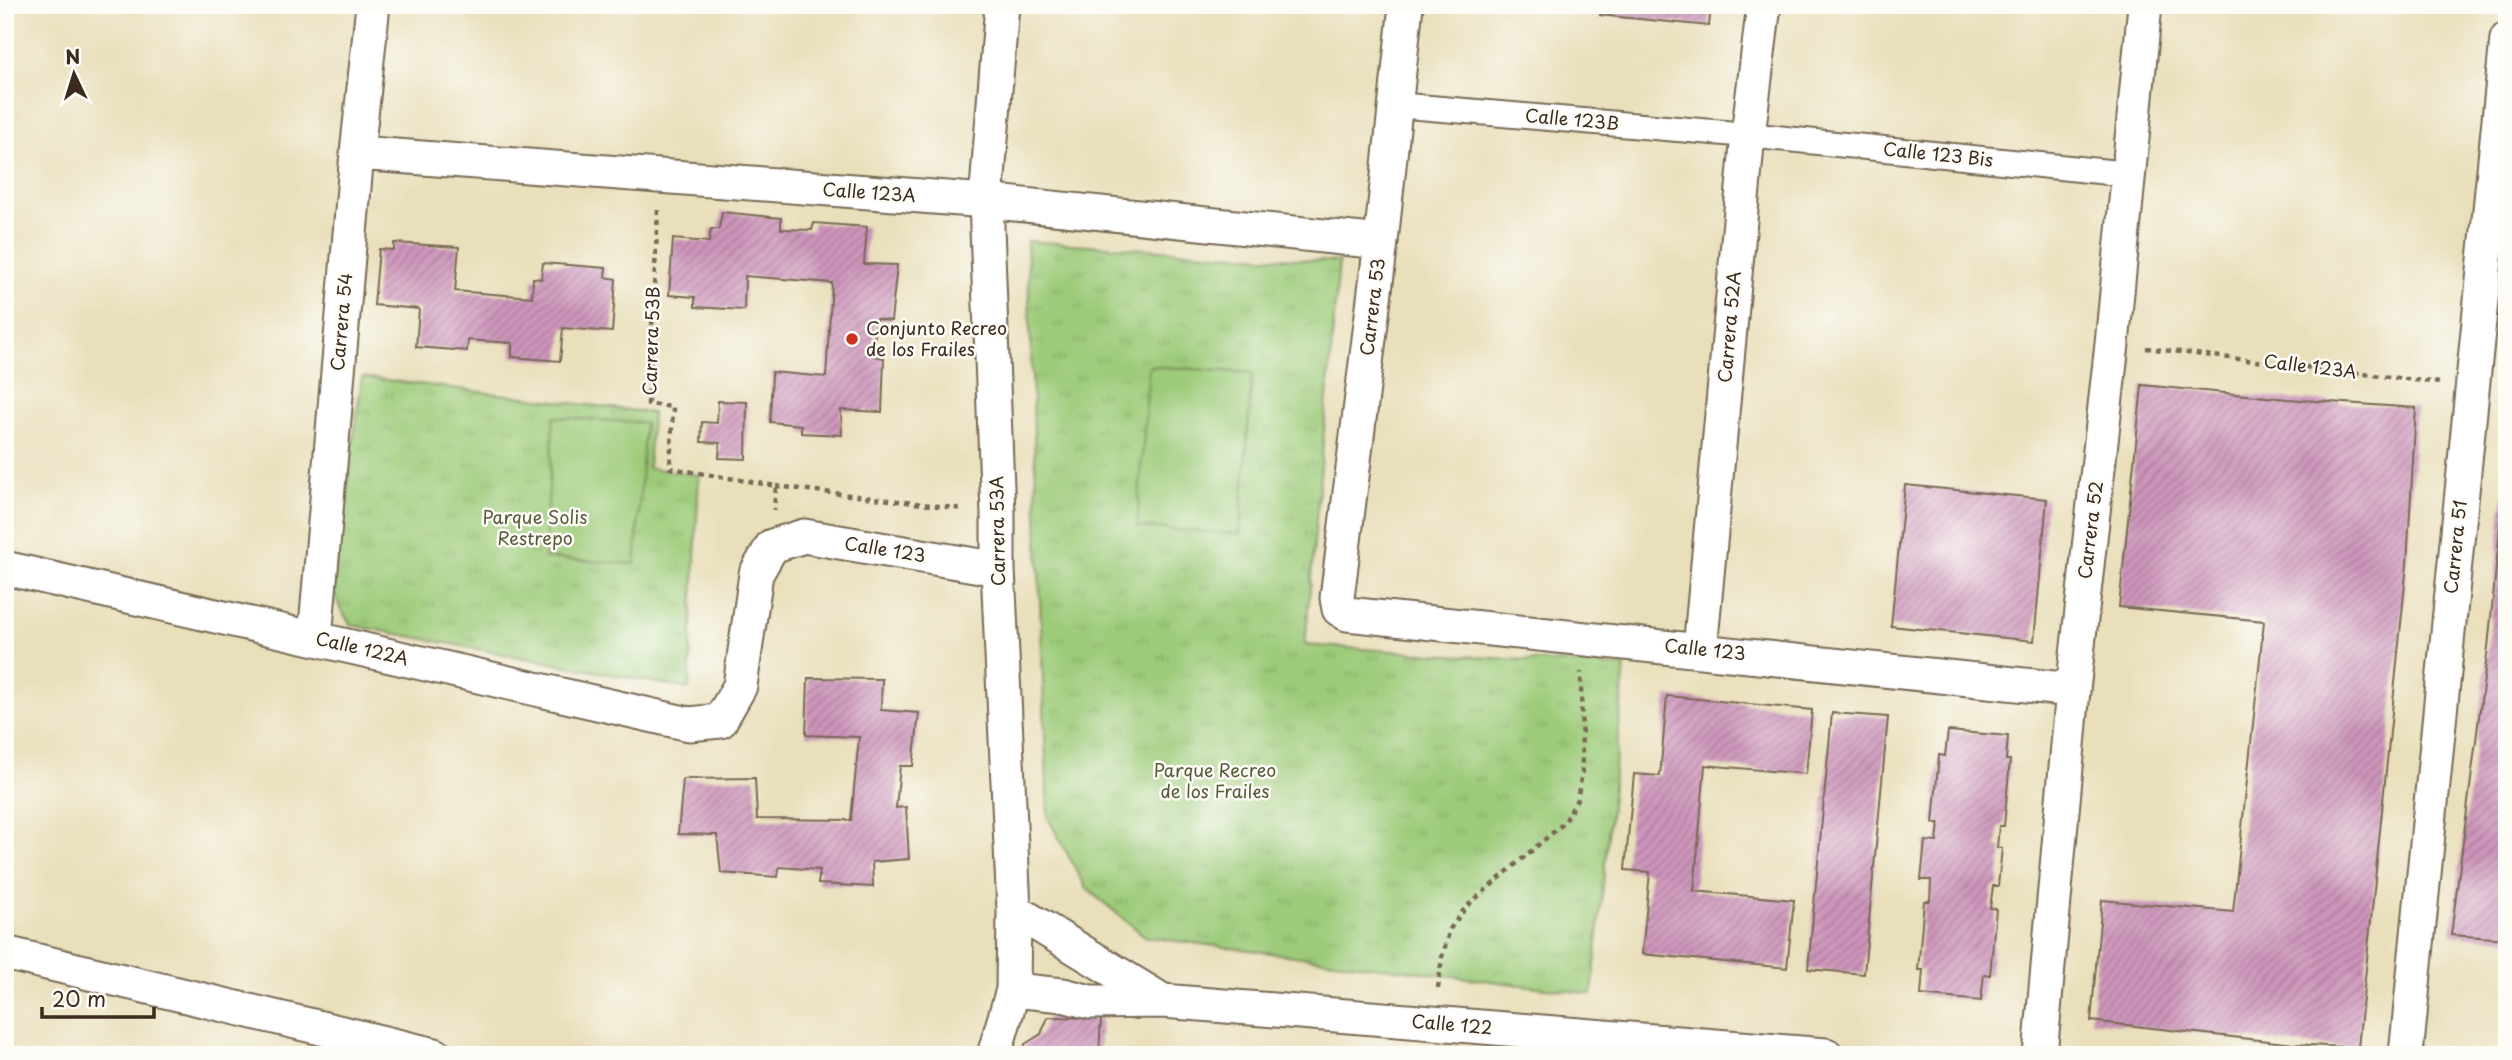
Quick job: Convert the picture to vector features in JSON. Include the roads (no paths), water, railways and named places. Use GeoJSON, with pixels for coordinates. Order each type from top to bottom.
{"type":"FeatureCollection","features":[{"type":"Feature","properties":{"kind":"street","name":"Carrera 54"},"geometry":{"type":"LineString","coordinates":[[314,638],[357,153],[373,5]]}},
{"type":"Feature","properties":{"kind":"street","name":"Carrera 53A"},"geometry":{"type":"LineString","coordinates":[[994,1055],[1013,990],[1014,910],[985,201],[1002,5]]}},
{"type":"Feature","properties":{"kind":"street","name":"Carrera 53"},"geometry":{"type":"LineString","coordinates":[[1339,609],[1337,598],[1381,242],[1406,5]]}},
{"type":"Feature","properties":{"kind":"street","name":"Carrera 52A"},"geometry":{"type":"LineString","coordinates":[[1700,649],[1748,135],[1764,5]]}},
{"type":"Feature","properties":{"kind":"street","name":"Carrera 52"},"geometry":{"type":"LineString","coordinates":[[2040,1055],[2073,690],[2112,344],[2145,5]]}},
{"type":"Feature","properties":{"kind":"street","name":"Carrera 51"},"geometry":{"type":"LineString","coordinates":[[2406,1055],[2507,39]]}},
{"type":"Feature","properties":{"kind":"street","name":"Calle 123B"},"geometry":{"type":"LineString","coordinates":[[1395,105],[1748,135]]}},
{"type":"Feature","properties":{"kind":"street","name":"Calle 123 Bis"},"geometry":{"type":"LineString","coordinates":[[1748,135],[2128,174]]}},
{"type":"Feature","properties":{"kind":"street","name":"Calle 123A"},"geometry":{"type":"LineString","coordinates":[[357,153],[985,201],[1381,242]]}},
{"type":"Feature","properties":{"kind":"street","name":"Calle 123"},"geometry":{"type":"LineString","coordinates":[[720,721],[740,686],[756,574],[772,546],[804,536],[998,569]]}},
{"type":"Feature","properties":{"kind":"street","name":"Calle 122A"},"geometry":{"type":"LineString","coordinates":[[5,568],[689,724],[720,721]]}},
{"type":"Feature","properties":{"kind":"street","name":"Calle 123"},"geometry":{"type":"LineString","coordinates":[[1339,609],[1347,614],[2073,690]]}},
{"type":"Feature","properties":{"kind":"street","name":"Calle 122"},"geometry":{"type":"LineString","coordinates":[[1014,910],[1163,1001]]}},
{"type":"Feature","properties":{"kind":"street"},"geometry":{"type":"LineString","coordinates":[[5,953],[435,1055]]}},
{"type":"Feature","properties":{"kind":"street","name":"Calle 122"},"geometry":{"type":"LineString","coordinates":[[1013,990],[1063,995],[1090,1002],[1163,1001],[1826,1055]]}},
{"type":"Feature","properties":{"kind":"place","name":"Conjunto Recreo de los Frailes"},"geometry":{"type":"Point","coordinates":[852,339]}},
{"type":"Feature","properties":{"kind":"park label","name":"Parque Solis Restrepo"},"geometry":{"type":"Point","coordinates":[535,528]}},
{"type":"Feature","properties":{"kind":"park label","name":"Parque Recreo de los Frailes"},"geometry":{"type":"Point","coordinates":[1215,781]}}]}
